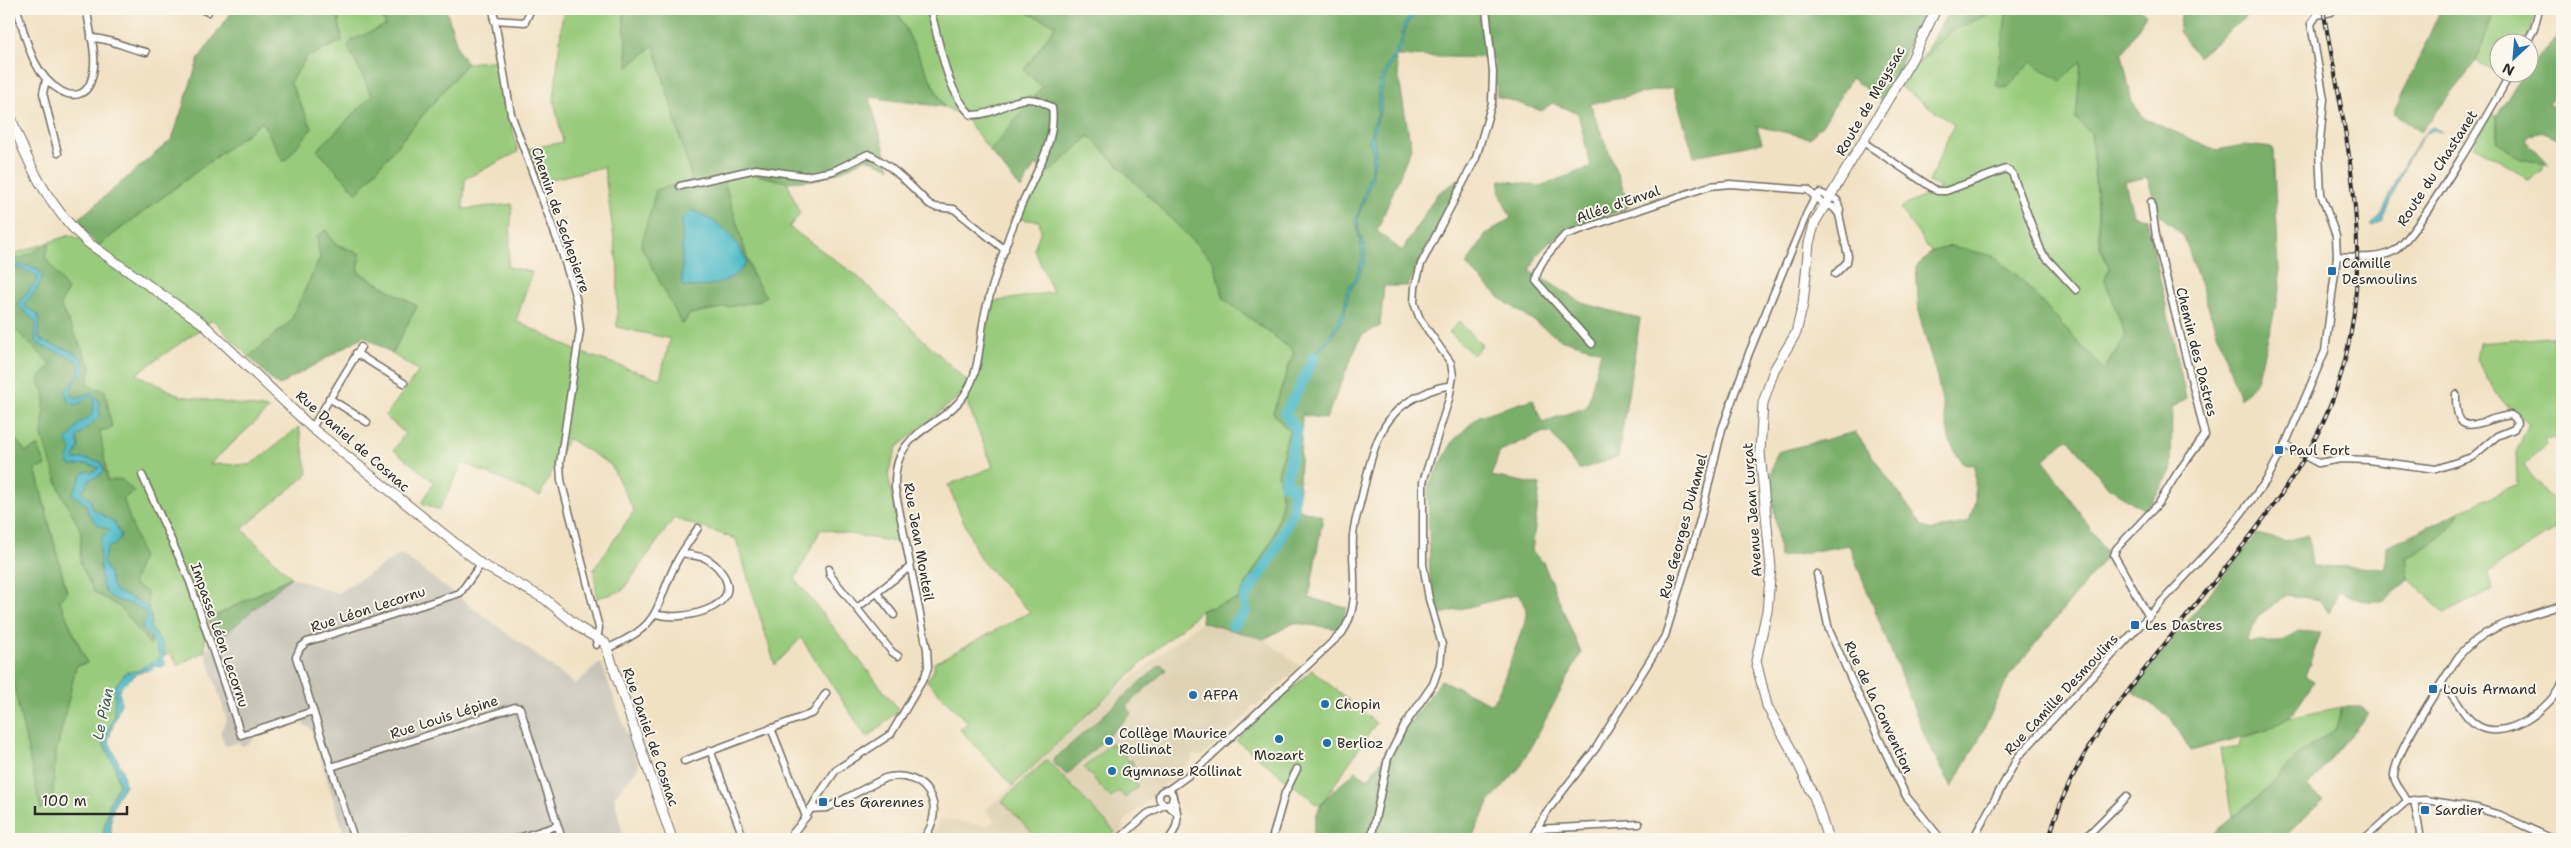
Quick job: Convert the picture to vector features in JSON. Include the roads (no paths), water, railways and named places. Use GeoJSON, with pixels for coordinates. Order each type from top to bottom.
{"type":"FeatureCollection","features":[{"type":"Feature","properties":{"kind":"street"},"geometry":{"type":"LineString","coordinates":[[17,9],[32,57],[46,80],[67,95],[78,94],[85,90],[90,83],[95,63],[87,9]]}},
{"type":"Feature","properties":{"kind":"street"},"geometry":{"type":"LineString","coordinates":[[201,9],[207,11]]}},
{"type":"Feature","properties":{"kind":"street","name":"Chemin de Sechepierre"},"geometry":{"type":"LineString","coordinates":[[493,9],[511,114],[562,253],[576,298],[580,330],[560,463],[560,480],[602,645]]}},
{"type":"Feature","properties":{"kind":"street"},"geometry":{"type":"LineString","coordinates":[[494,20],[524,22],[531,9]]}},
{"type":"Feature","properties":{"kind":"street","name":"Rue Jean Monteil"},"geometry":{"type":"LineString","coordinates":[[788,839],[806,817],[836,770],[891,734],[925,676],[928,667],[927,649],[896,489],[897,463],[906,445],[959,402],[971,384],[986,307],[1019,209],[1047,146],[1054,119],[1052,108],[1036,98],[1025,97],[981,116],[971,115],[956,95],[940,51],[930,9]]}},
{"type":"Feature","properties":{"kind":"street"},"geometry":{"type":"LineString","coordinates":[[1370,839],[1388,758],[1404,726],[1434,684],[1440,664],[1442,645],[1429,599],[1423,564],[1423,490],[1429,457],[1449,399],[1453,376],[1451,362],[1420,319],[1414,303],[1414,287],[1421,264],[1476,158],[1492,103],[1492,72],[1486,9]]}},
{"type":"Feature","properties":{"kind":"street","name":"Route de Meyssac"},"geometry":{"type":"LineString","coordinates":[[1824,205],[1912,59],[1936,9]]}},
{"type":"Feature","properties":{"kind":"street"},"geometry":{"type":"LineString","coordinates":[[2532,32],[2539,9]]}},
{"type":"Feature","properties":{"kind":"street","name":"Rue Camille Desmoulins"},"geometry":{"type":"LineString","coordinates":[[1973,839],[2018,756],[2149,617],[2239,517],[2266,481],[2285,445],[2325,351],[2337,256],[2336,236],[2321,194],[2319,152],[2324,99],[2311,24],[2317,15],[2334,10]]}},
{"type":"Feature","properties":{"kind":"street"},"geometry":{"type":"LineString","coordinates":[[91,38],[104,38],[134,50],[146,52]]}},
{"type":"Feature","properties":{"kind":"street"},"geometry":{"type":"LineString","coordinates":[[46,80],[42,93],[58,152]]}},
{"type":"Feature","properties":{"kind":"street","name":"Route du Chastanet"},"geometry":{"type":"LineString","coordinates":[[2337,256],[2377,257],[2395,251],[2428,210],[2505,82]]}},
{"type":"Feature","properties":{"kind":"street","name":"Rue Daniel de Cosnac"},"geometry":{"type":"LineString","coordinates":[[9,112],[30,167],[47,197],[70,226],[101,254],[202,323],[252,368],[312,428],[481,564],[545,599],[602,645],[610,661],[672,839]]}},
{"type":"Feature","properties":{"kind":"street"},"geometry":{"type":"LineString","coordinates":[[1863,142],[1937,191],[1946,191],[2006,169],[2012,173],[2042,253],[2076,290]]}},
{"type":"Feature","properties":{"kind":"street"},"geometry":{"type":"LineString","coordinates":[[680,186],[756,168],[806,176],[833,171],[868,154],[882,161],[896,172],[929,204],[934,207],[954,209],[1005,250]]}},
{"type":"Feature","properties":{"kind":"street","name":"Allée d'Enval"},"geometry":{"type":"LineString","coordinates":[[1592,344],[1536,281],[1536,273],[1549,251],[1565,236],[1710,186],[1730,184],[1808,190],[1816,196]]}},
{"type":"Feature","properties":{"kind":"street"},"geometry":{"type":"LineString","coordinates":[[1836,274],[1847,262],[1848,256],[1839,214],[1840,210],[1837,200],[1820,194],[1816,196],[1824,205],[1833,207],[1839,214]]}},
{"type":"Feature","properties":{"kind":"street","name":"Rue Georges Duhamel"},"geometry":{"type":"LineString","coordinates":[[1533,839],[1536,829],[1596,748],[1665,636],[1699,524],[1722,429],[1749,353],[1816,196]]}},
{"type":"Feature","properties":{"kind":"street","name":"Chemin des Dastres"},"geometry":{"type":"LineString","coordinates":[[2149,617],[2114,555],[2116,549],[2159,504],[2176,475],[2205,435],[2156,236],[2151,202]]}},
{"type":"Feature","properties":{"kind":"street","name":"Avenue Jean Lurçat"},"geometry":{"type":"LineString","coordinates":[[1824,205],[1815,222],[1809,243],[1804,304],[1796,333],[1774,370],[1763,403],[1760,452],[1771,568],[1767,611],[1757,648],[1756,661],[1767,706],[1792,751],[1814,798],[1828,839]]}},
{"type":"Feature","properties":{"kind":"street"},"geometry":{"type":"LineString","coordinates":[[312,428],[359,350],[404,384]]}},
{"type":"Feature","properties":{"kind":"street"},"geometry":{"type":"LineString","coordinates":[[1147,814],[1161,791],[1168,790],[1182,781],[1342,633],[1349,620],[1354,602],[1354,531],[1370,461],[1380,432],[1390,416],[1407,402],[1442,386],[1450,386]]}},
{"type":"Feature","properties":{"kind":"street"},"geometry":{"type":"LineString","coordinates":[[2285,445],[2318,463],[2341,459],[2368,460],[2436,469],[2472,457],[2497,436],[2514,429],[2517,423],[2515,418],[2510,415],[2483,423],[2464,423],[2457,419],[2455,413],[2456,394]]}},
{"type":"Feature","properties":{"kind":"street"},"geometry":{"type":"LineString","coordinates":[[329,398],[367,422]]}},
{"type":"Feature","properties":{"kind":"street","name":"Impasse Léon Lecornu"},"geometry":{"type":"LineString","coordinates":[[142,475],[190,582],[241,735],[313,711]]}},
{"type":"Feature","properties":{"kind":"street"},"geometry":{"type":"LineString","coordinates":[[602,645],[620,641],[639,632],[656,614],[682,553],[698,528]]}},
{"type":"Feature","properties":{"kind":"street"},"geometry":{"type":"LineString","coordinates":[[656,614],[668,618],[686,617],[708,609],[724,600],[727,592],[727,581],[714,565],[706,558],[682,553]]}},
{"type":"Feature","properties":{"kind":"street","name":"Rue Léon Lecornu"},"geometry":{"type":"LineString","coordinates":[[354,839],[296,657],[300,648],[307,642],[460,594],[481,564]]}},
{"type":"Feature","properties":{"kind":"street"},"geometry":{"type":"LineString","coordinates":[[857,608],[910,567]]}},
{"type":"Feature","properties":{"kind":"street"},"geometry":{"type":"LineString","coordinates":[[829,568],[830,575],[892,652],[898,656]]}},
{"type":"Feature","properties":{"kind":"street","name":"Rue de la Convention"},"geometry":{"type":"LineString","coordinates":[[1817,574],[1829,630],[1852,681],[1906,796],[1940,839]]}},
{"type":"Feature","properties":{"kind":"street"},"geometry":{"type":"LineString","coordinates":[[877,593],[894,615]]}},
{"type":"Feature","properties":{"kind":"street"},"geometry":{"type":"LineString","coordinates":[[2420,839],[2411,800],[2395,780],[2395,770],[2406,742],[2440,685],[2468,644],[2480,636],[2497,626],[2562,607]]}},
{"type":"Feature","properties":{"kind":"street"},"geometry":{"type":"LineString","coordinates":[[2440,685],[2455,696],[2473,723],[2493,731],[2513,727],[2545,706],[2554,698],[2562,683]]}},
{"type":"Feature","properties":{"kind":"street"},"geometry":{"type":"LineString","coordinates":[[684,761],[813,712],[826,693]]}},
{"type":"Feature","properties":{"kind":"street","name":"Rue Louis Lépine"},"geometry":{"type":"LineString","coordinates":[[331,767],[515,707],[520,708],[562,839]]}},
{"type":"Feature","properties":{"kind":"street"},"geometry":{"type":"LineString","coordinates":[[771,728],[806,817]]}},
{"type":"Feature","properties":{"kind":"street"},"geometry":{"type":"LineString","coordinates":[[710,750],[744,839]]}},
{"type":"Feature","properties":{"kind":"street"},"geometry":{"type":"LineString","coordinates":[[1272,839],[1285,793],[1297,769]]}},
{"type":"Feature","properties":{"kind":"street"},"geometry":{"type":"LineString","coordinates":[[810,809],[827,808],[885,778],[895,775],[911,778],[927,790],[934,807],[934,822],[923,839]]}},
{"type":"Feature","properties":{"kind":"street"},"geometry":{"type":"LineString","coordinates":[[1119,839],[1147,814],[1172,802],[1173,796],[1182,781]]}},
{"type":"Feature","properties":{"kind":"street"},"geometry":{"type":"LineString","coordinates":[[1168,790],[1173,796],[1177,813],[1176,828],[1169,839]]}},
{"type":"Feature","properties":{"kind":"street"},"geometry":{"type":"LineString","coordinates":[[1159,796],[1160,802],[1166,804],[1177,813]]}},
{"type":"Feature","properties":{"kind":"street"},"geometry":{"type":"LineString","coordinates":[[2084,839],[2127,796]]}},
{"type":"Feature","properties":{"kind":"street"},"geometry":{"type":"LineString","coordinates":[[2364,839],[2411,800],[2477,808],[2512,820],[2540,837],[2553,839]]}},
{"type":"Feature","properties":{"kind":"street"},"geometry":{"type":"LineString","coordinates":[[1536,829],[1639,824]]}},
{"type":"Feature","properties":{"kind":"street"},"geometry":{"type":"LineString","coordinates":[[515,839],[558,826]]}},
{"type":"Feature","properties":{"kind":"water"},"geometry":{"type":"Polygon","coordinates":[[[1412,9],[1415,9],[1417,14],[1407,23],[1402,45],[1386,74],[1381,92],[1381,109],[1373,134],[1376,153],[1372,179],[1358,217],[1359,232],[1365,249],[1365,260],[1358,278],[1349,292],[1345,314],[1331,339],[1314,357],[1312,355],[1327,340],[1344,310],[1346,292],[1356,276],[1362,260],[1356,220],[1371,171],[1373,152],[1369,141],[1378,114],[1378,89],[1383,74],[1401,41],[1404,24],[1412,14],[1412,9]]]}},
{"type":"Feature","properties":{"kind":"water"},"geometry":{"type":"Polygon","coordinates":[[[2433,127],[2441,132],[2432,130],[2425,135],[2433,127]]]}},
{"type":"Feature","properties":{"kind":"water"},"geometry":{"type":"Polygon","coordinates":[[[2413,151],[2382,221],[2374,226],[2371,225],[2381,215],[2406,160],[2413,151]]]}},
{"type":"Feature","properties":{"kind":"water"},"geometry":{"type":"Polygon","coordinates":[[[692,210],[725,230],[737,243],[747,262],[742,269],[727,280],[709,285],[682,286],[682,220],[692,210]]]}},
{"type":"Feature","properties":{"kind":"water"},"geometry":{"type":"Polygon","coordinates":[[[13,256],[18,264],[36,268],[43,276],[36,291],[24,304],[39,317],[39,338],[75,353],[84,364],[84,373],[73,384],[70,395],[78,398],[92,392],[99,401],[100,416],[77,437],[79,447],[74,458],[75,460],[83,458],[101,462],[104,471],[101,475],[89,480],[82,492],[91,500],[92,508],[115,523],[121,536],[115,545],[108,547],[103,562],[109,573],[114,590],[146,607],[150,613],[150,627],[162,644],[165,655],[160,656],[151,637],[141,627],[148,617],[145,612],[136,606],[119,601],[108,595],[102,585],[101,540],[110,530],[98,525],[87,511],[87,505],[72,494],[83,473],[89,471],[91,473],[99,468],[88,464],[72,466],[67,462],[71,450],[66,439],[70,437],[80,422],[87,419],[93,412],[94,399],[90,396],[78,405],[69,403],[65,391],[79,375],[80,364],[68,356],[39,345],[35,341],[36,322],[18,305],[38,278],[9,263],[9,258],[13,256]]]}},
{"type":"Feature","properties":{"kind":"water"},"geometry":{"type":"Polygon","coordinates":[[[160,658],[166,663],[163,667],[156,666],[151,670],[138,674],[119,690],[121,703],[108,740],[122,770],[125,785],[116,799],[111,816],[111,839],[102,839],[110,802],[119,785],[115,767],[103,742],[114,716],[115,686],[126,672],[137,671],[160,658]]]}},
{"type":"Feature","properties":{"kind":"waterway"},"geometry":{"type":"LineString","coordinates":[[1233,625],[1246,611],[1244,600],[1273,555],[1293,511],[1293,487],[1284,484],[1296,430],[1285,413],[1314,357]]}},
{"type":"Feature","properties":{"kind":"waterway","name":"Le Pian"},"geometry":{"type":"LineString","coordinates":[[162,663],[163,653]]}},
{"type":"Feature","properties":{"kind":"railway"},"geometry":{"type":"LineString","coordinates":[[2049,839],[2058,809],[2070,781],[2101,729],[2137,679],[2274,505],[2303,460],[2331,405],[2348,349],[2356,294],[2357,238],[2344,125],[2323,9]]}},
{"type":"Feature","properties":{"kind":"place","name":"Camille Desmoulins"},"geometry":{"type":"Point","coordinates":[2332,271]}},
{"type":"Feature","properties":{"kind":"place","name":"Paul Fort"},"geometry":{"type":"Point","coordinates":[2279,450]}},
{"type":"Feature","properties":{"kind":"place","name":"Les Dastres"},"geometry":{"type":"Point","coordinates":[2135,625]}},
{"type":"Feature","properties":{"kind":"place","name":"Louis Armand"},"geometry":{"type":"Point","coordinates":[2433,689]}},
{"type":"Feature","properties":{"kind":"place","name":"AFPA"},"geometry":{"type":"Point","coordinates":[1193,695]}},
{"type":"Feature","properties":{"kind":"place","name":"Chopin"},"geometry":{"type":"Point","coordinates":[1325,704]}},
{"type":"Feature","properties":{"kind":"place","name":"Mozart"},"geometry":{"type":"Point","coordinates":[1279,739]}},
{"type":"Feature","properties":{"kind":"place","name":"Collège Maurice Rollinat"},"geometry":{"type":"Point","coordinates":[1109,741]}},
{"type":"Feature","properties":{"kind":"place","name":"Berlioz"},"geometry":{"type":"Point","coordinates":[1327,743]}},
{"type":"Feature","properties":{"kind":"place","name":"Gymnase Rollinat"},"geometry":{"type":"Point","coordinates":[1112,771]}},
{"type":"Feature","properties":{"kind":"place","name":"Les Garennes"},"geometry":{"type":"Point","coordinates":[823,802]}},
{"type":"Feature","properties":{"kind":"place","name":"Sardier"},"geometry":{"type":"Point","coordinates":[2425,810]}}]}
